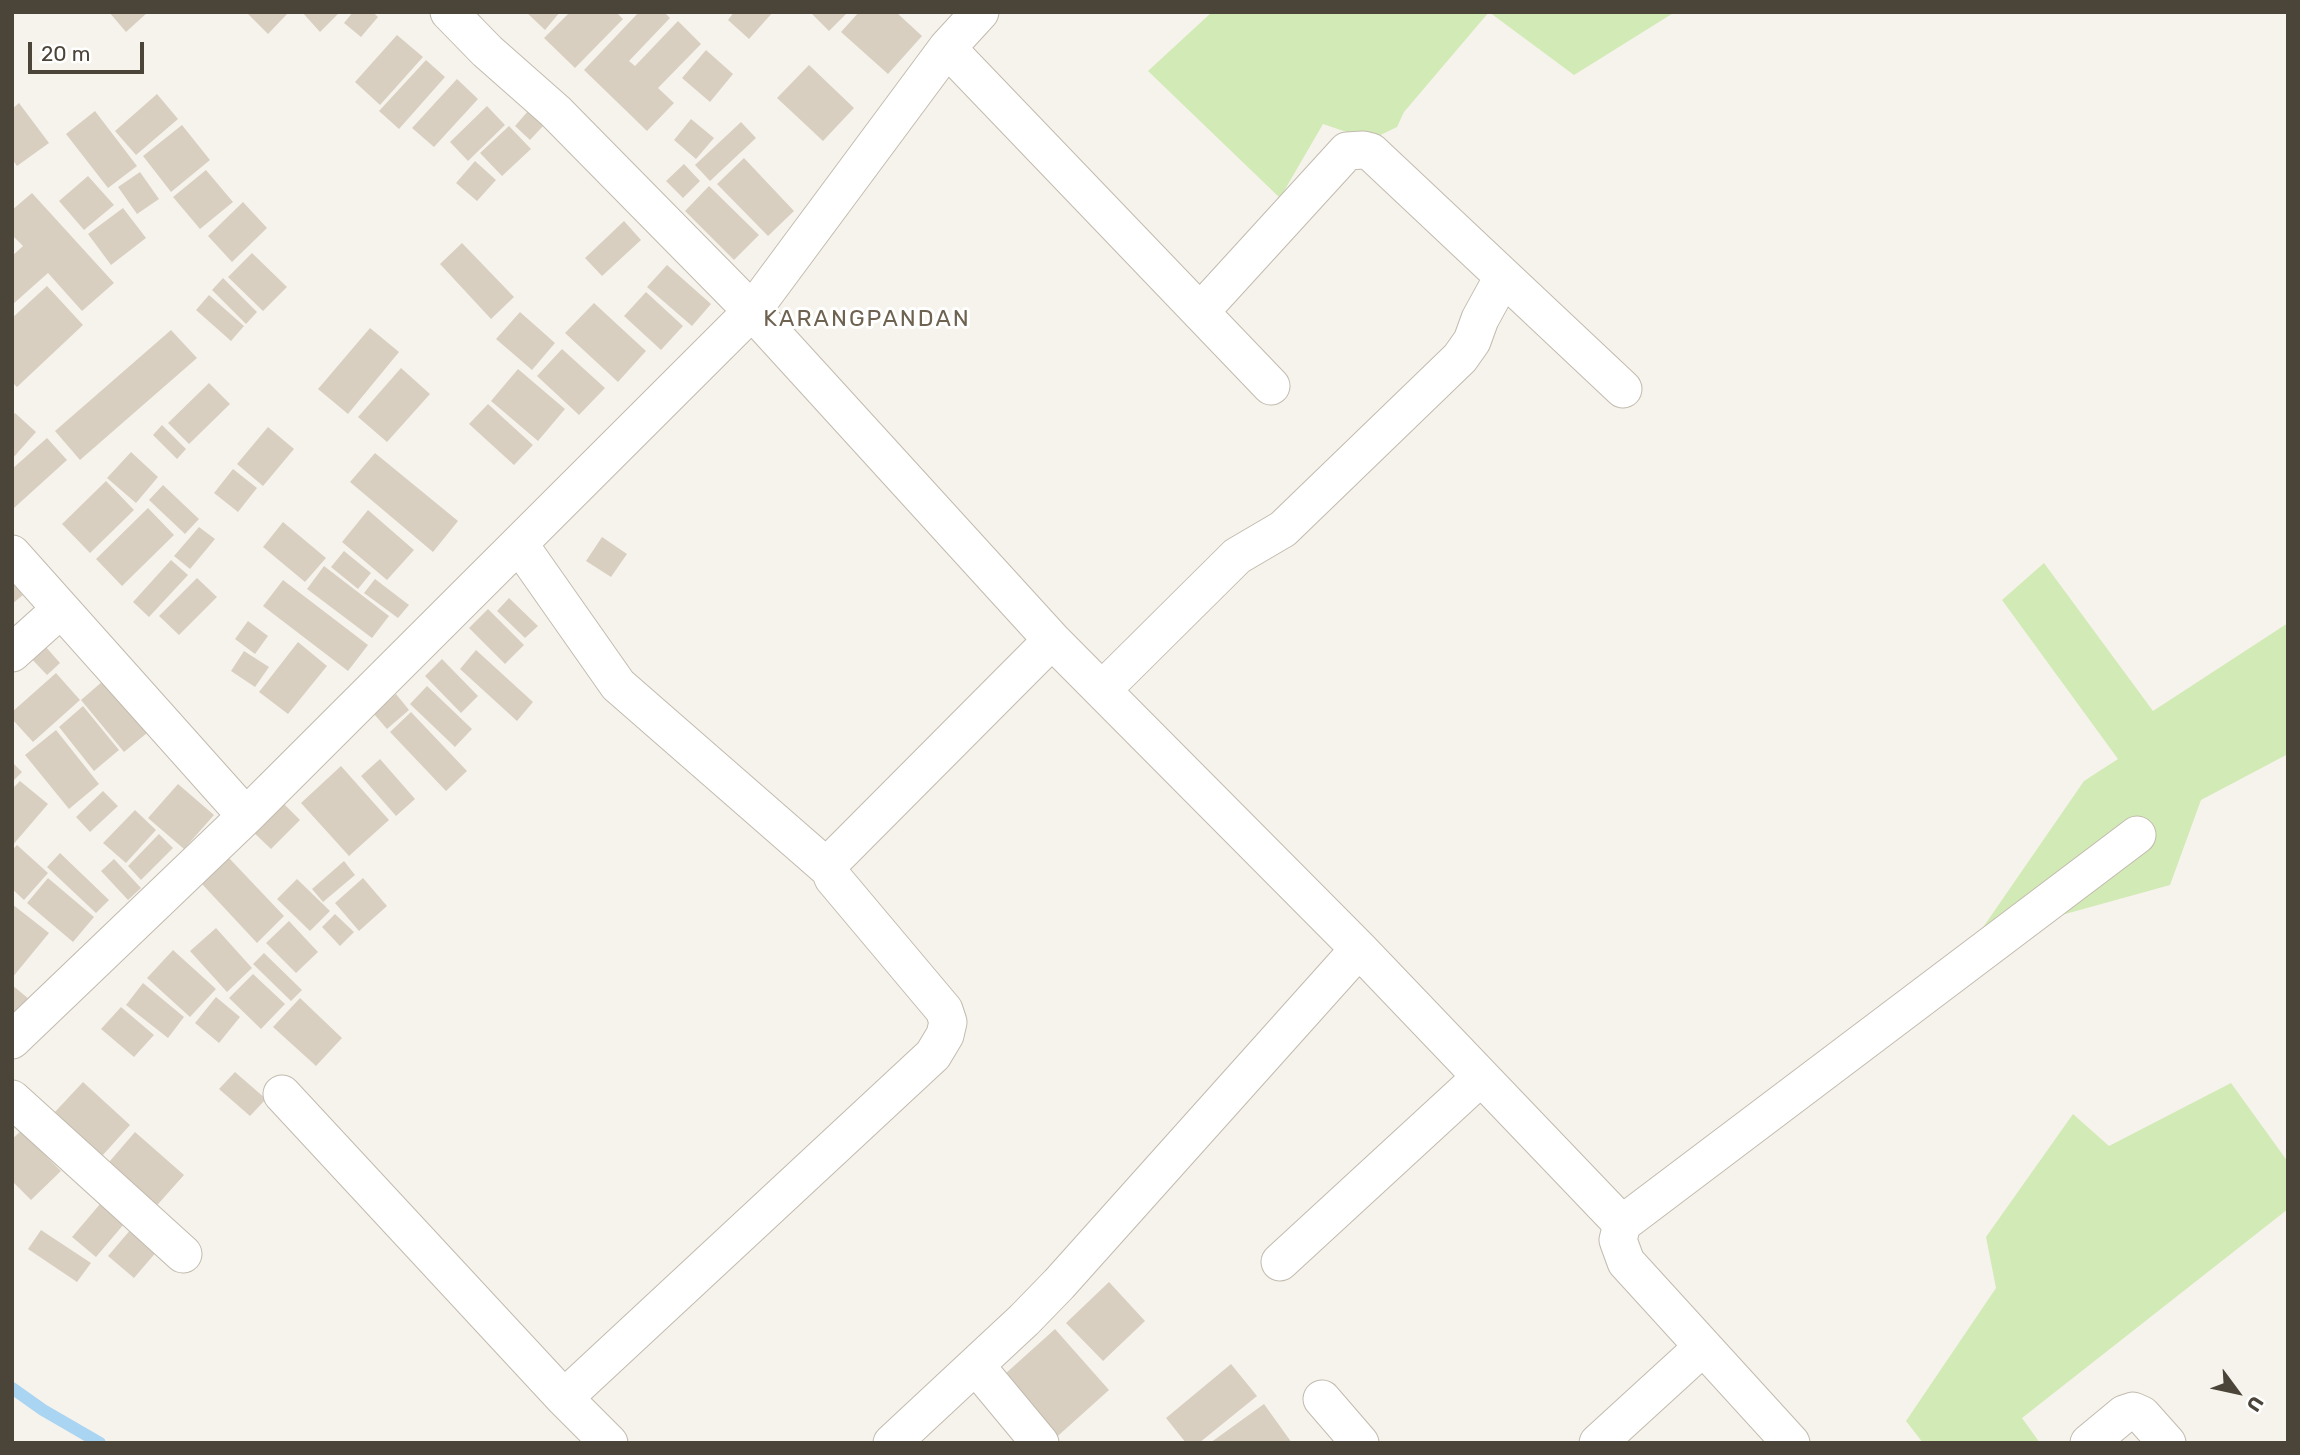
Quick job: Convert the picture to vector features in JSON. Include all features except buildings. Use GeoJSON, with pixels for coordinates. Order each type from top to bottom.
{"type":"FeatureCollection","features":[{"type":"Feature","properties":{"kind":"street"},"geometry":{"type":"LineString","coordinates":[[449,12],[487,51],[555,111],[752,311],[1052,640],[1359,949],[1622,1224]]}},
{"type":"Feature","properties":{"kind":"street"},"geometry":{"type":"LineString","coordinates":[[12,1041],[246,816],[752,311],[947,48],[980,12]]}},
{"type":"Feature","properties":{"kind":"street"},"geometry":{"type":"LineString","coordinates":[[947,48],[1271,386]]}},
{"type":"Feature","properties":{"kind":"street"},"geometry":{"type":"LineString","coordinates":[[1200,312],[1347,151],[1371,152],[1623,389]]}},
{"type":"Feature","properties":{"kind":"street"},"geometry":{"type":"LineString","coordinates":[[1102,690],[1237,556],[1283,529],[1460,358],[1472,341],[1480,319],[1503,277]]}},
{"type":"Feature","properties":{"kind":"street"},"geometry":{"type":"LineString","coordinates":[[519,544],[618,685],[830,870],[833,878],[944,1010],[948,1022],[945,1035],[933,1055],[564,1398]]}},
{"type":"Feature","properties":{"kind":"street"},"geometry":{"type":"LineString","coordinates":[[12,554],[246,816]]}},
{"type":"Feature","properties":{"kind":"street"},"geometry":{"type":"LineString","coordinates":[[12,653],[61,609]]}},
{"type":"Feature","properties":{"kind":"street"},"geometry":{"type":"LineString","coordinates":[[830,870],[834,859],[1052,640]]}},
{"type":"Feature","properties":{"kind":"street"},"geometry":{"type":"LineString","coordinates":[[1791,1443],[1626,1262],[1618,1240],[1622,1224],[2137,835]]}},
{"type":"Feature","properties":{"kind":"street"},"geometry":{"type":"LineString","coordinates":[[892,1443],[976,1366],[1059,1284],[1359,949]]}},
{"type":"Feature","properties":{"kind":"street"},"geometry":{"type":"LineString","coordinates":[[1280,1262],[1481,1077]]}},
{"type":"Feature","properties":{"kind":"street"},"geometry":{"type":"LineString","coordinates":[[282,1094],[609,1443]]}},
{"type":"Feature","properties":{"kind":"street"},"geometry":{"type":"LineString","coordinates":[[12,1099],[183,1254]]}},
{"type":"Feature","properties":{"kind":"street"},"geometry":{"type":"LineString","coordinates":[[1598,1443],[1703,1347]]}},
{"type":"Feature","properties":{"kind":"street"},"geometry":{"type":"LineString","coordinates":[[976,1366],[1040,1443]]}},
{"type":"Feature","properties":{"kind":"street"},"geometry":{"type":"LineString","coordinates":[[1322,1399],[1360,1443]]}},
{"type":"Feature","properties":{"kind":"street"},"geometry":{"type":"LineString","coordinates":[[2089,1443],[2124,1414],[2133,1411],[2142,1415],[2167,1443]]}},
{"type":"Feature","properties":{"kind":"green space"},"geometry":{"type":"Polygon","coordinates":[[[1212,12],[1489,12],[1404,112],[1397,127],[1370,140],[1323,124],[1280,198],[1148,71],[1212,12]]]}},
{"type":"Feature","properties":{"kind":"green space"},"geometry":{"type":"Polygon","coordinates":[[[1489,12],[1675,12],[1574,75],[1489,12]]]}},
{"type":"Feature","properties":{"kind":"green space"},"geometry":{"type":"Polygon","coordinates":[[[2044,563],[2153,711],[2288,623],[2288,754],[2201,800],[2170,885],[1975,939],[2084,781],[2118,759],[2002,600],[2044,563]]]}},
{"type":"Feature","properties":{"kind":"green space"},"geometry":{"type":"Polygon","coordinates":[[[2231,1083],[2288,1162],[2288,1209],[2022,1418],[2040,1443],[1923,1443],[1906,1421],[1996,1288],[1986,1237],[2073,1114],[2109,1146],[2231,1083]]]}},
{"type":"Feature","properties":{"kind":"waterway"},"geometry":{"type":"LineString","coordinates":[[12,1388],[43,1410],[100,1443]]}},
{"type":"Feature","properties":{"kind":"district","name":"KARANGPANDAN"},"geometry":{"type":"Point","coordinates":[867,319]}}]}
